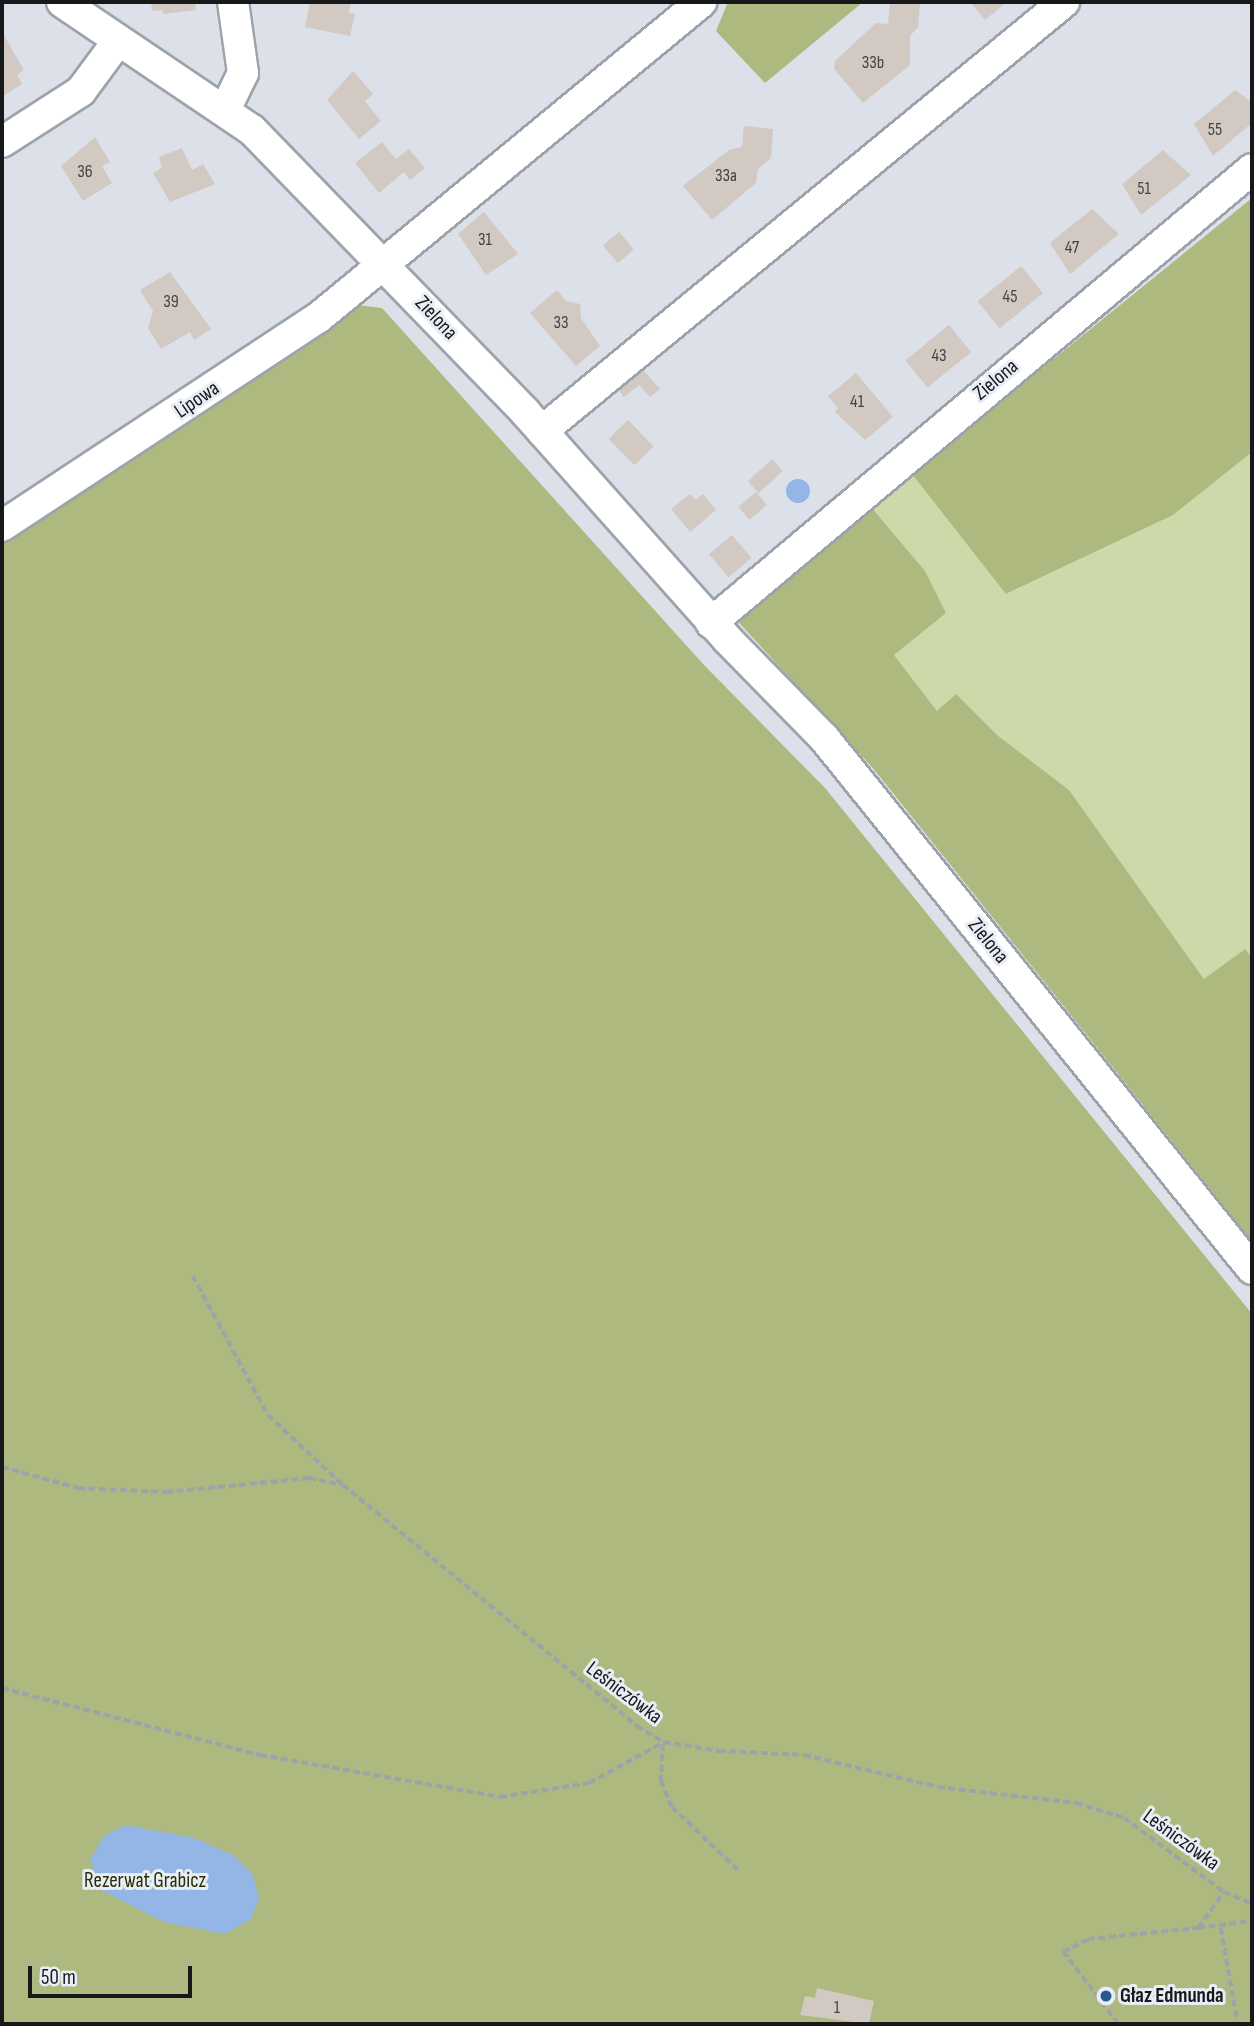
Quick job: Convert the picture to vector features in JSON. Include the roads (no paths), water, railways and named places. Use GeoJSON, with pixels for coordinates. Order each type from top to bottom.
{"type":"FeatureCollection","features":[{"type":"Feature","properties":{"kind":"street","name":"Zielona"},"geometry":{"type":"LineString","coordinates":[[62,2],[225,110],[280,155],[386,264],[542,431],[712,623],[872,796],[1252,1269]]}},
{"type":"Feature","properties":{"kind":"street"},"geometry":{"type":"LineString","coordinates":[[225,110],[243,73],[233,2]]}},
{"type":"Feature","properties":{"kind":"street","name":"Lipowa"},"geometry":{"type":"LineString","coordinates":[[2,526],[318,318],[701,2]]}},
{"type":"Feature","properties":{"kind":"street"},"geometry":{"type":"LineString","coordinates":[[542,431],[1064,2]]}},
{"type":"Feature","properties":{"kind":"street"},"geometry":{"type":"LineString","coordinates":[[2,142],[81,91],[118,41]]}},
{"type":"Feature","properties":{"kind":"street","name":"Zielona"},"geometry":{"type":"LineString","coordinates":[[712,623],[1252,169]]}},
{"type":"Feature","properties":{"kind":"water"},"geometry":{"type":"Polygon","coordinates":[[[798,479],[807,482],[810,491],[807,500],[798,503],[789,500],[786,491],[789,482],[798,479]]]}},
{"type":"Feature","properties":{"kind":"water"},"geometry":{"type":"Polygon","coordinates":[[[126,1825],[195,1838],[233,1855],[253,1875],[259,1899],[251,1919],[225,1934],[164,1922],[101,1890],[90,1859],[105,1835],[126,1825]]]}},
{"type":"Feature","properties":{"kind":"place","name":"Głaz Edmunda"},"geometry":{"type":"Point","coordinates":[1106,1996]}},
{"type":"Feature","properties":{"kind":"park label","name":"Rezerwat Grabicz"},"geometry":{"type":"Point","coordinates":[145,1881]}}]}
